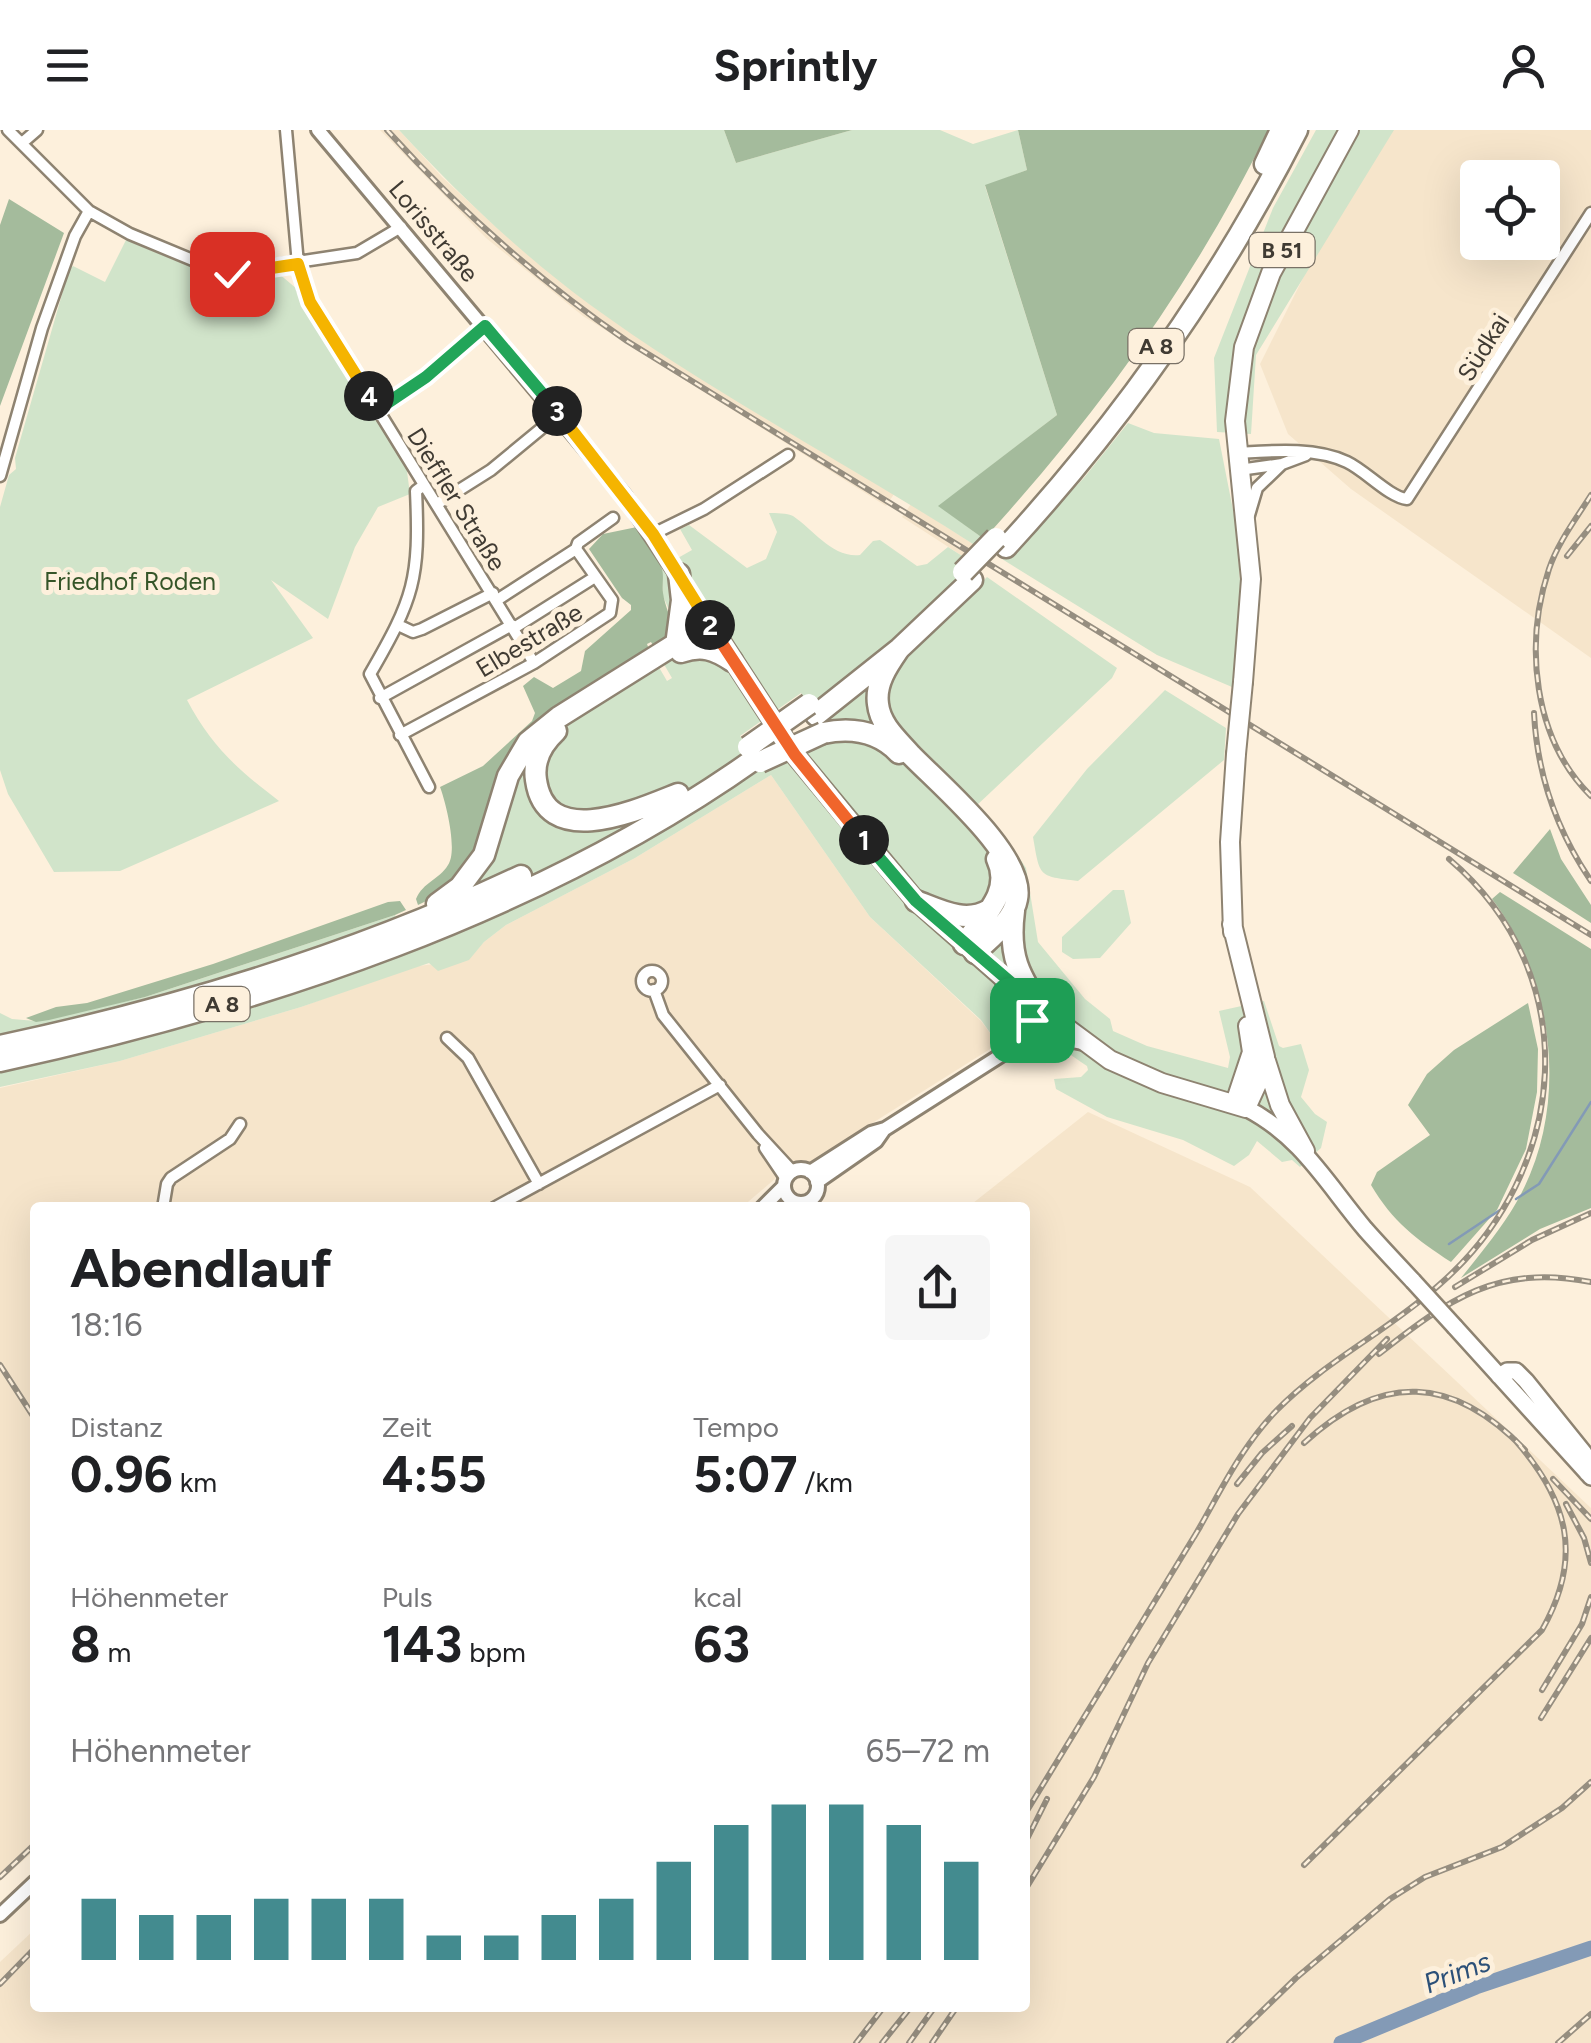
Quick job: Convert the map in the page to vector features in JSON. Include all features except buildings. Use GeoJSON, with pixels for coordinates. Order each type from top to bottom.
{"type":"FeatureCollection","features":[{"type":"Feature","properties":{"kind":"highway","name":"A 8"},"geometry":{"type":"LineString","coordinates":[[1001,542],[1141,366],[1206,269],[1282,130]]}},
{"type":"Feature","properties":{"kind":"highway","name":"A 8"},"geometry":{"type":"LineString","coordinates":[[0,1061],[94,1040],[234,1000],[401,931],[546,864],[755,756],[816,717],[899,648],[1088,455],[1162,358],[1252,217],[1298,130]]}},
{"type":"Feature","properties":{"kind":"highway"},"geometry":{"type":"LineString","coordinates":[[679,574],[679,648]]}},
{"type":"Feature","properties":{"kind":"highway","name":"A 8"},"geometry":{"type":"LineString","coordinates":[[816,717],[911,622],[968,576]]}},
{"type":"Feature","properties":{"kind":"highway"},"geometry":{"type":"LineString","coordinates":[[435,916],[484,854],[508,776],[528,742],[559,717],[712,628]]}},
{"type":"Feature","properties":{"kind":"highway"},"geometry":{"type":"LineString","coordinates":[[678,794],[614,818],[574,821],[544,801],[538,791],[536,765],[549,737],[563,724],[679,648],[710,648],[732,661]]}},
{"type":"Feature","properties":{"kind":"highway"},"geometry":{"type":"LineString","coordinates":[[899,648],[878,690],[880,715],[895,737],[1001,850],[1018,884],[1011,940],[1016,967],[1044,1011]]}},
{"type":"Feature","properties":{"kind":"highway"},"geometry":{"type":"LineString","coordinates":[[755,756],[816,717],[890,744],[997,858],[1002,869],[1000,891],[970,949]]}},
{"type":"Feature","properties":{"kind":"highway","name":"A 8"},"geometry":{"type":"LineString","coordinates":[[435,916],[584,860],[734,773],[755,756]]}},
{"type":"Feature","properties":{"kind":"highway"},"geometry":{"type":"LineString","coordinates":[[916,901],[958,916],[981,915],[989,910]]}},
{"type":"Feature","properties":{"kind":"highway"},"geometry":{"type":"LineString","coordinates":[[970,949],[1014,908]]}},
{"type":"Feature","properties":{"kind":"highway","name":"A 8"},"geometry":{"type":"LineString","coordinates":[[0,1046],[184,1000],[401,931]]}},
{"type":"Feature","properties":{"kind":"main road","name":"B 51"},"geometry":{"type":"LineString","coordinates":[[1240,1105],[1252,1052],[1232,924],[1230,842],[1250,587],[1235,421],[1238,379],[1253,318],[1287,240],[1349,130]]}},
{"type":"Feature","properties":{"kind":"main road"},"geometry":{"type":"LineString","coordinates":[[712,628],[795,755],[916,901],[996,972],[1088,1044],[1137,1074],[1240,1105],[1267,1120],[1306,1152]]}},
{"type":"Feature","properties":{"kind":"main road","name":"B 51"},"geometry":{"type":"LineString","coordinates":[[1232,924],[1265,1057]]}},
{"type":"Feature","properties":{"kind":"main road"},"geometry":{"type":"LineString","coordinates":[[1240,1105],[1262,1073],[1265,1057]]}},
{"type":"Feature","properties":{"kind":"main road"},"geometry":{"type":"LineString","coordinates":[[1265,1057],[1280,1105],[1306,1152],[1338,1194],[1589,1475]]}},
{"type":"Feature","properties":{"kind":"street"},"geometry":{"type":"LineString","coordinates":[[8,130],[89,211],[178,256],[224,273],[357,254],[401,227]]}},
{"type":"Feature","properties":{"kind":"street"},"geometry":{"type":"LineString","coordinates":[[22,143],[37,130]]}},
{"type":"Feature","properties":{"kind":"street","name":"Dieffler Straße"},"geometry":{"type":"LineString","coordinates":[[286,130],[298,264],[310,302],[534,663]]}},
{"type":"Feature","properties":{"kind":"street","name":"Lorisstraße"},"geometry":{"type":"LineString","coordinates":[[318,130],[559,414],[653,534],[712,628]]}},
{"type":"Feature","properties":{"kind":"street"},"geometry":{"type":"LineString","coordinates":[[1,470],[42,328],[75,236],[89,211]]}},
{"type":"Feature","properties":{"kind":"street","name":"Südkai"},"geometry":{"type":"LineString","coordinates":[[1307,454],[1346,461],[1395,496],[1407,500],[1591,213]]}},
{"type":"Feature","properties":{"kind":"street"},"geometry":{"type":"LineString","coordinates":[[377,410],[426,377],[485,326]]}},
{"type":"Feature","properties":{"kind":"street"},"geometry":{"type":"LineString","coordinates":[[437,504],[491,470],[559,414]]}},
{"type":"Feature","properties":{"kind":"street"},"geometry":{"type":"LineString","coordinates":[[1238,461],[1307,454]]}},
{"type":"Feature","properties":{"kind":"street"},"geometry":{"type":"LineString","coordinates":[[1246,525],[1258,488],[1282,464],[1307,454]]}},
{"type":"Feature","properties":{"kind":"street"},"geometry":{"type":"LineString","coordinates":[[653,534],[704,509],[788,456]]}},
{"type":"Feature","properties":{"kind":"street"},"geometry":{"type":"LineString","coordinates":[[1238,461],[1282,464]]}},
{"type":"Feature","properties":{"kind":"street"},"geometry":{"type":"LineString","coordinates":[[424,485],[416,491],[419,551],[414,585],[398,625],[370,674],[429,787]]}},
{"type":"Feature","properties":{"kind":"street"},"geometry":{"type":"LineString","coordinates":[[398,625],[413,632],[495,597],[576,549],[578,543],[613,518]]}},
{"type":"Feature","properties":{"kind":"street","name":"Elbestraße"},"geometry":{"type":"LineString","coordinates":[[400,735],[534,663],[610,612],[612,600],[576,549]]}},
{"type":"Feature","properties":{"kind":"street"},"geometry":{"type":"LineString","coordinates":[[380,698],[513,627],[595,577]]}},
{"type":"Feature","properties":{"kind":"street"},"geometry":{"type":"LineString","coordinates":[[996,972],[1018,1012],[1013,1045]]}},
{"type":"Feature","properties":{"kind":"street"},"geometry":{"type":"LineString","coordinates":[[654,990],[663,1015],[758,1134],[788,1179],[786,1202]]}},
{"type":"Feature","properties":{"kind":"street"},"geometry":{"type":"LineString","coordinates":[[767,1202],[788,1179],[813,1177],[871,1134],[885,1129],[1030,1036],[1044,1011]]}},
{"type":"Feature","properties":{"kind":"street"},"geometry":{"type":"LineString","coordinates":[[1013,1045],[1047,1036],[1088,1044]]}},
{"type":"Feature","properties":{"kind":"street"},"geometry":{"type":"LineString","coordinates":[[448,1038],[468,1058],[539,1184]]}},
{"type":"Feature","properties":{"kind":"street"},"geometry":{"type":"LineString","coordinates":[[505,1202],[720,1085]]}},
{"type":"Feature","properties":{"kind":"street"},"geometry":{"type":"LineString","coordinates":[[164,1202],[172,1178],[230,1139],[240,1124]]}},
{"type":"Feature","properties":{"kind":"street"},"geometry":{"type":"LineString","coordinates":[[798,1202],[810,1200],[816,1192],[813,1177]]}},
{"type":"Feature","properties":{"kind":"street"},"geometry":{"type":"LineString","coordinates":[[0,1914],[30,1887]]}},
{"type":"Feature","properties":{"kind":"shaded area"},"geometry":{"type":"Polygon","coordinates":[[[380,130],[399,130],[495,226],[590,304],[894,494],[886,506],[583,316],[486,238],[380,130]]]}},
{"type":"Feature","properties":{"kind":"shaded area"},"geometry":{"type":"Polygon","coordinates":[[[1385,130],[1591,130],[1591,658],[1351,489],[1288,434],[1260,364],[1349,186],[1385,130]]]}},
{"type":"Feature","properties":{"kind":"shaded area"},"geometry":{"type":"Polygon","coordinates":[[[911,504],[976,546],[967,559],[902,517],[911,504]]]}},
{"type":"Feature","properties":{"kind":"shaded area"},"geometry":{"type":"Polygon","coordinates":[[[771,775],[870,917],[981,1021],[998,1044],[809,1163],[790,1166],[748,1202],[30,1202],[30,1854],[0,1881],[0,1088],[120,1061],[301,1007],[410,967],[468,960],[506,925],[635,858],[771,775]]]}},
{"type":"Feature","properties":{"kind":"shaded area"},"geometry":{"type":"Polygon","coordinates":[[[1088,1112],[1250,1187],[1591,1508],[1591,2043],[0,2043],[0,1962],[30,1934],[30,2012],[1030,2012],[1030,1202],[974,1202],[1088,1112]]]}},
{"type":"Feature","properties":{"kind":"green space"},"geometry":{"type":"Polygon","coordinates":[[[399,130],[724,130],[736,163],[852,130],[940,130],[973,144],[1018,130],[1027,170],[985,186],[1057,415],[939,506],[984,539],[976,546],[683,368],[589,304],[490,222],[399,130]]]}},
{"type":"Feature","properties":{"kind":"green space"},"geometry":{"type":"Polygon","coordinates":[[[724,130],[852,130],[736,163],[724,130]]]}},
{"type":"Feature","properties":{"kind":"green space"},"geometry":{"type":"Polygon","coordinates":[[[1018,130],[1268,130],[1209,240],[1141,345],[1066,444],[984,539],[938,506],[1057,415],[985,185],[1027,170],[1018,130]]]}},
{"type":"Feature","properties":{"kind":"green space"},"geometry":{"type":"Polygon","coordinates":[[[1316,130],[1394,130],[1256,355],[1251,434],[1217,432],[1214,358],[1273,208],[1316,130]]]}},
{"type":"Feature","properties":{"kind":"green space"},"geometry":{"type":"Polygon","coordinates":[[[9,199],[64,233],[0,406],[0,225],[9,199]]]}},
{"type":"Feature","properties":{"kind":"green space","name":"Friedhof Roden"},"geometry":{"type":"Polygon","coordinates":[[[126,240],[242,282],[278,273],[297,289],[406,464],[410,494],[378,507],[355,547],[328,619],[271,580],[313,638],[187,700],[227,756],[279,801],[120,871],[54,872],[8,794],[0,770],[0,507],[9,475],[16,469],[15,458],[69,270],[73,266],[105,282],[126,240]]]}},
{"type":"Feature","properties":{"kind":"green space"},"geometry":{"type":"Polygon","coordinates":[[[1128,423],[1154,433],[1219,439],[1236,525],[1242,609],[1232,687],[1157,655],[1002,559],[1083,479],[1128,423]]]}},
{"type":"Feature","properties":{"kind":"green space"},"geometry":{"type":"Polygon","coordinates":[[[769,513],[793,516],[841,552],[860,555],[873,541],[880,540],[917,566],[927,564],[948,547],[967,559],[979,585],[987,577],[1117,668],[1112,678],[975,807],[998,835],[1006,838],[1026,868],[1038,942],[1085,999],[1110,1019],[1113,1031],[1147,1046],[1228,1068],[1230,1057],[1219,1011],[1264,1001],[1279,1046],[1301,1044],[1309,1070],[1301,1097],[1327,1122],[1321,1148],[1300,1167],[1292,1160],[1282,1162],[1257,1141],[1249,1155],[1234,1166],[1183,1140],[1107,1117],[1056,1089],[1054,1079],[1081,1077],[1087,1066],[1068,1053],[1046,1046],[1017,1056],[997,1025],[993,1028],[1001,1041],[998,1044],[981,1020],[870,917],[771,775],[635,858],[506,925],[469,960],[438,971],[429,963],[301,1007],[120,1061],[0,1087],[0,1013],[12,1019],[36,1021],[145,997],[395,915],[409,949],[505,763],[650,652],[667,681],[672,678],[655,649],[672,617],[663,596],[662,567],[692,550],[680,529],[689,525],[747,568],[766,559],[777,532],[769,513]],[[801,693],[740,736],[764,768],[825,740],[816,715],[801,693]]]}},
{"type":"Feature","properties":{"kind":"green space"},"geometry":{"type":"Polygon","coordinates":[[[637,527],[662,569],[671,623],[669,635],[655,649],[651,642],[647,644],[650,652],[552,713],[481,846],[443,891],[418,905],[419,893],[451,858],[450,827],[440,787],[483,766],[532,721],[535,713],[523,686],[534,677],[553,688],[581,671],[585,651],[631,610],[589,549],[603,534],[637,527]]]}},
{"type":"Feature","properties":{"kind":"green space"},"geometry":{"type":"Polygon","coordinates":[[[1165,690],[1226,728],[1224,760],[1078,881],[1043,872],[1033,837],[1087,769],[1165,690]]]}},
{"type":"Feature","properties":{"kind":"green space"},"geometry":{"type":"Polygon","coordinates":[[[1550,829],[1561,859],[1591,905],[1591,923],[1513,873],[1550,829]]]}},
{"type":"Feature","properties":{"kind":"green space"},"geometry":{"type":"Polygon","coordinates":[[[1113,890],[1124,890],[1131,923],[1100,958],[1073,959],[1062,952],[1062,937],[1113,890]]]}},
{"type":"Feature","properties":{"kind":"green space"},"geometry":{"type":"Polygon","coordinates":[[[1500,892],[1591,949],[1591,1208],[1540,1229],[1461,1278],[1510,1213],[1533,1167],[1544,1128],[1549,1088],[1542,1008],[1514,932],[1492,899],[1500,892]]]}},
{"type":"Feature","properties":{"kind":"green space"},"geometry":{"type":"Polygon","coordinates":[[[400,901],[406,910],[395,915],[145,997],[49,1020],[36,1022],[26,1018],[213,964],[400,901]]]}},
{"type":"Feature","properties":{"kind":"green space"},"geometry":{"type":"Polygon","coordinates":[[[1528,1003],[1538,1049],[1537,1092],[1526,1149],[1497,1210],[1451,1262],[1406,1229],[1371,1185],[1377,1172],[1430,1135],[1408,1105],[1427,1074],[1454,1050],[1528,1003]]]}},
{"type":"Feature","properties":{"kind":"waterway"},"geometry":{"type":"LineString","coordinates":[[1516,1199],[1539,1184],[1591,1102]]}},
{"type":"Feature","properties":{"kind":"waterway"},"geometry":{"type":"LineString","coordinates":[[1449,1244],[1500,1210]]}},
{"type":"Feature","properties":{"kind":"waterway","name":"Prims"},"geometry":{"type":"LineString","coordinates":[[1341,2043],[1476,1987],[1591,1948]]}},
{"type":"Feature","properties":{"kind":"railway"},"geometry":{"type":"LineString","coordinates":[[387,130],[501,243],[627,341],[1591,935]]}},
{"type":"Feature","properties":{"kind":"railway"},"geometry":{"type":"LineString","coordinates":[[1591,495],[1562,540],[1549,569],[1541,598],[1536,659],[1539,689],[1556,747],[1591,796]]}},
{"type":"Feature","properties":{"kind":"railway"},"geometry":{"type":"LineString","coordinates":[[1567,556],[1591,526]]}},
{"type":"Feature","properties":{"kind":"railway"},"geometry":{"type":"LineString","coordinates":[[1534,713],[1539,758],[1551,801],[1568,842],[1591,881]]}},
{"type":"Feature","properties":{"kind":"railway"},"geometry":{"type":"LineString","coordinates":[[1194,1537],[1241,1455],[1277,1410],[1315,1376],[1439,1285],[1483,1239],[1515,1187],[1536,1131],[1545,1073],[1541,1015],[1524,959],[1494,906],[1449,859]]}},
{"type":"Feature","properties":{"kind":"railway"},"geometry":{"type":"LineString","coordinates":[[1455,1287],[1532,1240],[1591,1213]]}},
{"type":"Feature","properties":{"kind":"railway"},"geometry":{"type":"LineString","coordinates":[[1379,1354],[1452,1302],[1501,1282],[1528,1278],[1591,1282]]}},
{"type":"Feature","properties":{"kind":"railway"},"geometry":{"type":"LineString","coordinates":[[1030,1882],[1094,1777],[1148,1663],[1238,1514],[1310,1418],[1387,1339]]}},
{"type":"Feature","properties":{"kind":"railway"},"geometry":{"type":"LineString","coordinates":[[0,1365],[30,1411]]}},
{"type":"Feature","properties":{"kind":"railway"},"geometry":{"type":"LineString","coordinates":[[1304,1443],[1361,1404],[1389,1394],[1416,1392],[1444,1396],[1471,1407],[1525,1450]]}},
{"type":"Feature","properties":{"kind":"railway"},"geometry":{"type":"LineString","coordinates":[[1237,1484],[1262,1453],[1292,1426]]}},
{"type":"Feature","properties":{"kind":"railway"},"geometry":{"type":"LineString","coordinates":[[1304,1865],[1542,1630],[1555,1604],[1563,1579],[1564,1531],[1548,1485],[1515,1440]]}},
{"type":"Feature","properties":{"kind":"railway"},"geometry":{"type":"LineString","coordinates":[[1553,1479],[1591,1519]]}},
{"type":"Feature","properties":{"kind":"railway"},"geometry":{"type":"LineString","coordinates":[[1566,1504],[1584,1538],[1591,1563]]}},
{"type":"Feature","properties":{"kind":"railway"},"geometry":{"type":"LineString","coordinates":[[1030,1806],[1200,1527]]}},
{"type":"Feature","properties":{"kind":"railway"},"geometry":{"type":"LineString","coordinates":[[1542,1690],[1582,1624],[1591,1597]]}},
{"type":"Feature","properties":{"kind":"railway"},"geometry":{"type":"LineString","coordinates":[[1541,1718],[1591,1638]]}},
{"type":"Feature","properties":{"kind":"railway"},"geometry":{"type":"LineString","coordinates":[[1229,2043],[1296,1978],[1390,1899],[1425,1877],[1502,1847],[1562,1808],[1591,1782]]}},
{"type":"Feature","properties":{"kind":"railway"},"geometry":{"type":"LineString","coordinates":[[1030,1833],[1047,1799]]}},
{"type":"Feature","properties":{"kind":"railway"},"geometry":{"type":"LineString","coordinates":[[0,1877],[30,1849]]}},
{"type":"Feature","properties":{"kind":"railway"},"geometry":{"type":"LineString","coordinates":[[0,1984],[30,1953]]}},
{"type":"Feature","properties":{"kind":"railway"},"geometry":{"type":"LineString","coordinates":[[856,2043],[880,2012]]}},
{"type":"Feature","properties":{"kind":"railway"},"geometry":{"type":"LineString","coordinates":[[882,2043],[907,2012]]}},
{"type":"Feature","properties":{"kind":"railway"},"geometry":{"type":"LineString","coordinates":[[909,2043],[931,2012]]}},
{"type":"Feature","properties":{"kind":"railway"},"geometry":{"type":"LineString","coordinates":[[932,2043],[953,2012]]}},
{"type":"Feature","properties":{"kind":"railway"},"geometry":{"type":"LineString","coordinates":[[1558,2043],[1591,2014]]}},
{"type":"Feature","properties":{"kind":"route"},"geometry":{"type":"LineString","coordinates":[[232,274],[298,264],[310,302],[377,410],[426,377],[485,326],[653,534],[795,755],[902,887],[1044,1011],[1032,1020]]}}]}
